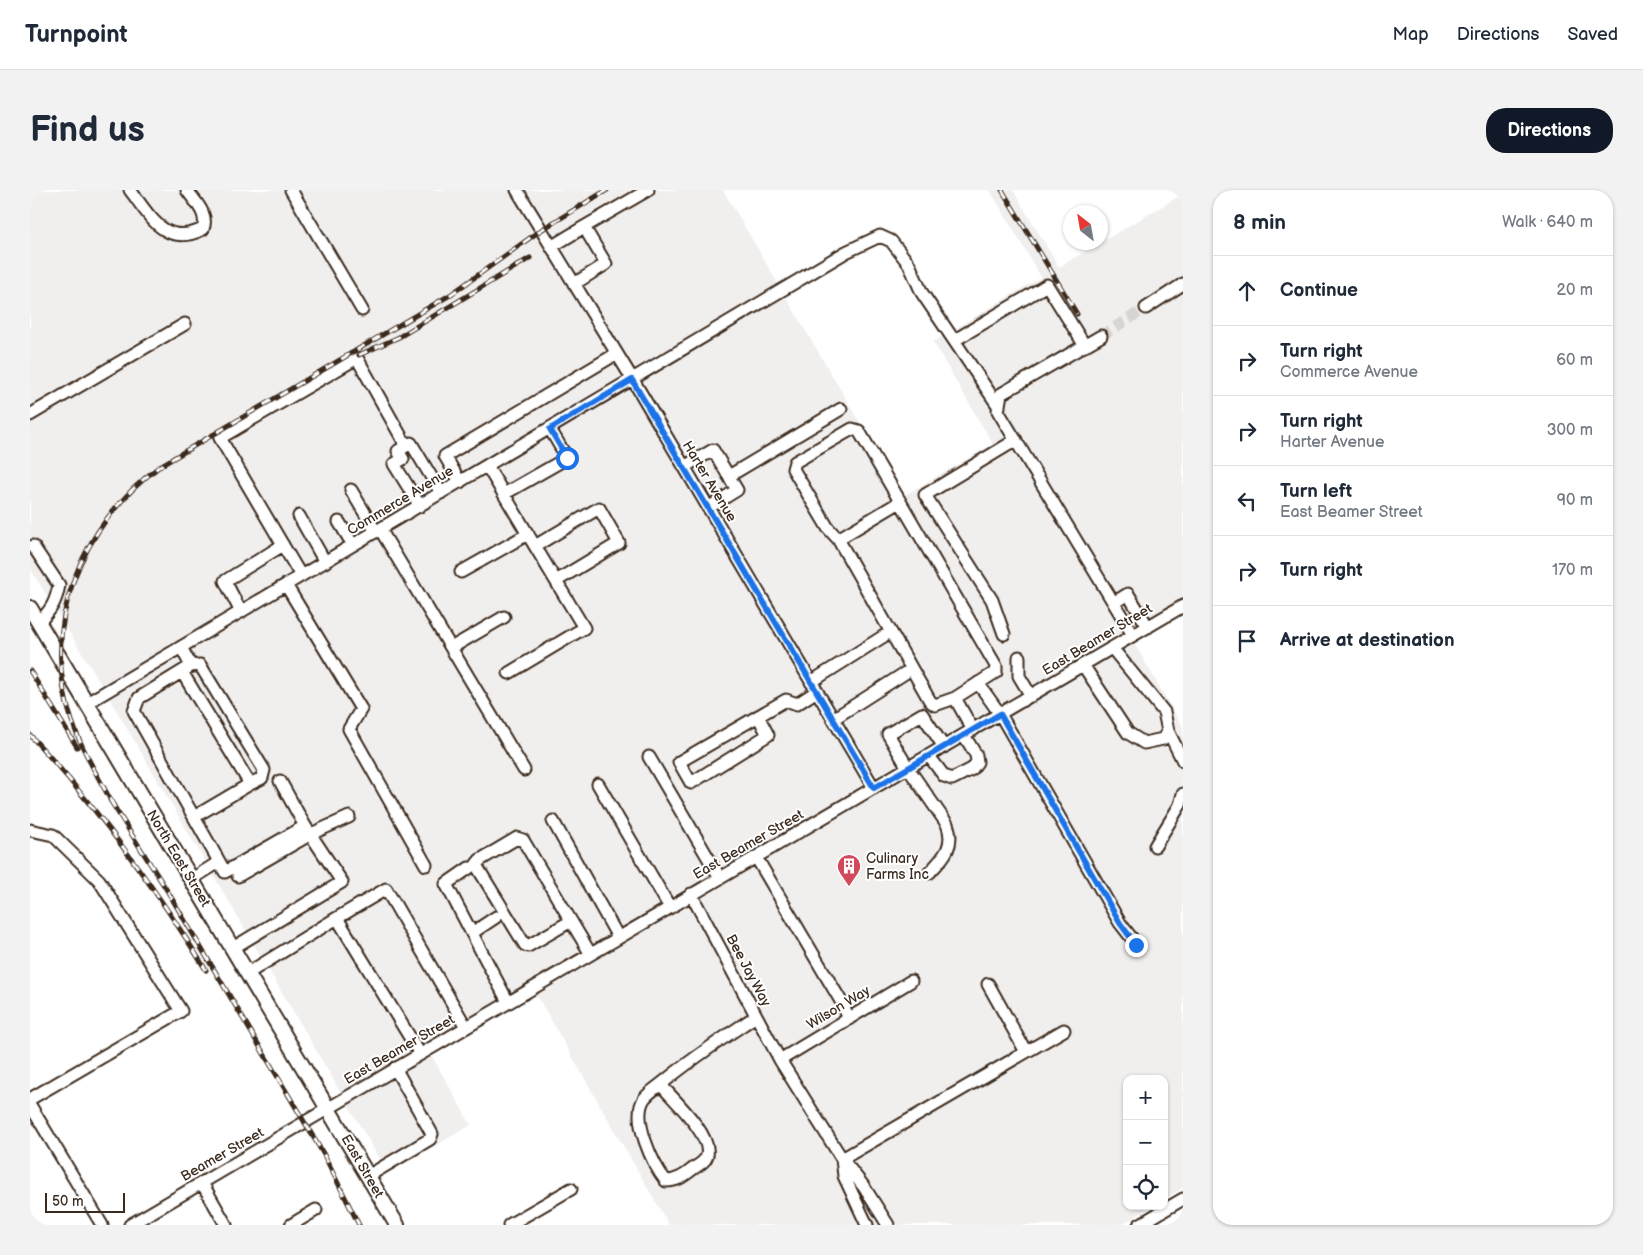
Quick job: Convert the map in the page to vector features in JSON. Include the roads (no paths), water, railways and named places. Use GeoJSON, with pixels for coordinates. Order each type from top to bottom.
{"type":"FeatureCollection","features":[{"type":"Feature","properties":{"kind":"main road","name":"North East Street"},"geometry":{"type":"LineString","coordinates":[[30,608],[328,1108]]}},
{"type":"Feature","properties":{"kind":"main road","name":"East Street"},"geometry":{"type":"LineString","coordinates":[[328,1108],[397,1225]]}},
{"type":"Feature","properties":{"kind":"street"},"geometry":{"type":"LineString","coordinates":[[130,190],[160,228],[173,234],[191,235],[203,229],[205,223],[204,214],[187,190]]}},
{"type":"Feature","properties":{"kind":"street"},"geometry":{"type":"LineString","coordinates":[[292,190],[362,310]]}},
{"type":"Feature","properties":{"kind":"street","name":"Harter Avenue"},"geometry":{"type":"LineString","coordinates":[[517,190],[874,788]]}},
{"type":"Feature","properties":{"kind":"street"},"geometry":{"type":"LineString","coordinates":[[551,247],[648,190]]}},
{"type":"Feature","properties":{"kind":"street"},"geometry":{"type":"LineString","coordinates":[[574,284],[606,264],[584,227]]}},
{"type":"Feature","properties":{"kind":"street","name":"Commerce Avenue"},"geometry":{"type":"LineString","coordinates":[[87,703],[846,252],[880,236],[891,241],[909,264],[922,293],[955,340]]}},
{"type":"Feature","properties":{"kind":"street"},"geometry":{"type":"LineString","coordinates":[[1146,308],[1183,284]]}},
{"type":"Feature","properties":{"kind":"street"},"geometry":{"type":"LineString","coordinates":[[999,407],[955,340],[1047,285],[1085,346]]}},
{"type":"Feature","properties":{"kind":"street"},"geometry":{"type":"LineString","coordinates":[[30,415],[185,324]]}},
{"type":"Feature","properties":{"kind":"street"},"geometry":{"type":"LineString","coordinates":[[1101,336],[1001,394],[998,411],[1133,635]]}},
{"type":"Feature","properties":{"kind":"street"},"geometry":{"type":"LineString","coordinates":[[460,482],[445,456],[616,354]]}},
{"type":"Feature","properties":{"kind":"street"},"geometry":{"type":"LineString","coordinates":[[301,576],[220,438],[357,358],[403,440]]}},
{"type":"Feature","properties":{"kind":"street"},"geometry":{"type":"LineString","coordinates":[[728,476],[841,409]]}},
{"type":"Feature","properties":{"kind":"street"},"geometry":{"type":"LineString","coordinates":[[504,494],[567,458],[550,429]]}},
{"type":"Feature","properties":{"kind":"street"},"geometry":{"type":"LineString","coordinates":[[852,429],[859,431],[996,666],[996,672],[955,698],[935,704],[930,701],[838,539],[828,528],[793,469],[795,462],[852,429]]}},
{"type":"Feature","properties":{"kind":"street"},"geometry":{"type":"LineString","coordinates":[[1004,634],[992,600],[925,495],[1016,440]]}},
{"type":"Feature","properties":{"kind":"street"},"geometry":{"type":"LineString","coordinates":[[420,506],[394,464],[402,459],[398,451],[411,443],[442,493]]}},
{"type":"Feature","properties":{"kind":"street"},"geometry":{"type":"LineString","coordinates":[[684,468],[713,450],[737,490],[708,508]]}},
{"type":"Feature","properties":{"kind":"street"},"geometry":{"type":"LineString","coordinates":[[487,466],[584,628],[509,673]]}},
{"type":"Feature","properties":{"kind":"street"},"geometry":{"type":"LineString","coordinates":[[351,490],[451,648],[524,770]]}},
{"type":"Feature","properties":{"kind":"street"},"geometry":{"type":"LineString","coordinates":[[838,539],[900,502]]}},
{"type":"Feature","properties":{"kind":"street"},"geometry":{"type":"LineString","coordinates":[[535,546],[599,508],[619,543],[556,581]]}},
{"type":"Feature","properties":{"kind":"street"},"geometry":{"type":"LineString","coordinates":[[299,516],[326,562]]}},
{"type":"Feature","properties":{"kind":"street"},"geometry":{"type":"LineString","coordinates":[[339,522],[353,545]]}},
{"type":"Feature","properties":{"kind":"street"},"geometry":{"type":"LineString","coordinates":[[461,572],[528,534]]}},
{"type":"Feature","properties":{"kind":"street"},"geometry":{"type":"LineString","coordinates":[[241,612],[225,581],[283,545]]}},
{"type":"Feature","properties":{"kind":"street"},"geometry":{"type":"LineString","coordinates":[[33,546],[59,585],[57,601],[39,622]]}},
{"type":"Feature","properties":{"kind":"street"},"geometry":{"type":"LineString","coordinates":[[286,585],[361,709],[349,729],[426,865]]}},
{"type":"Feature","properties":{"kind":"street"},"geometry":{"type":"LineString","coordinates":[[1114,602],[1128,594],[1148,627]]}},
{"type":"Feature","properties":{"kind":"street","name":"East Beamer Street"},"geometry":{"type":"LineString","coordinates":[[328,1108],[669,906],[720,878],[1183,606]]}},
{"type":"Feature","properties":{"kind":"street"},"geometry":{"type":"LineString","coordinates":[[451,648],[504,617]]}},
{"type":"Feature","properties":{"kind":"street"},"geometry":{"type":"LineString","coordinates":[[758,716],[768,735],[691,782],[679,762],[758,716],[786,700],[797,704],[814,686],[884,636]]}},
{"type":"Feature","properties":{"kind":"street"},"geometry":{"type":"LineString","coordinates":[[181,647],[186,669],[250,784]]}},
{"type":"Feature","properties":{"kind":"street"},"geometry":{"type":"LineString","coordinates":[[1112,648],[1164,712],[1168,731],[1183,762]]}},
{"type":"Feature","properties":{"kind":"street"},"geometry":{"type":"LineString","coordinates":[[1019,657],[1019,676],[1031,696]]}},
{"type":"Feature","properties":{"kind":"street"},"geometry":{"type":"LineString","coordinates":[[194,816],[262,778],[264,770],[200,665],[186,669],[139,698],[134,711],[225,872],[308,830],[349,816]]}},
{"type":"Feature","properties":{"kind":"street"},"geometry":{"type":"LineString","coordinates":[[1083,665],[1128,733],[1144,743],[1163,739],[1168,731]]}},
{"type":"Feature","properties":{"kind":"street"},"geometry":{"type":"LineString","coordinates":[[833,719],[905,672]]}},
{"type":"Feature","properties":{"kind":"street"},"geometry":{"type":"LineString","coordinates":[[978,683],[1000,714],[1120,923],[1136,945]]}},
{"type":"Feature","properties":{"kind":"street"},"geometry":{"type":"LineString","coordinates":[[929,756],[944,776],[952,779],[972,769],[977,762],[955,698]]}},
{"type":"Feature","properties":{"kind":"street"},"geometry":{"type":"LineString","coordinates":[[929,873],[945,856],[950,844],[951,834],[943,817],[908,768],[888,734],[922,714],[944,747]]}},
{"type":"Feature","properties":{"kind":"street"},"geometry":{"type":"LineString","coordinates":[[650,758],[720,878]]}},
{"type":"Feature","properties":{"kind":"street"},"geometry":{"type":"LineString","coordinates":[[233,948],[342,882],[280,782]]}},
{"type":"Feature","properties":{"kind":"street"},"geometry":{"type":"LineString","coordinates":[[598,784],[669,906]]}},
{"type":"Feature","properties":{"kind":"street"},"geometry":{"type":"LineString","coordinates":[[1155,846],[1180,805],[1183,794]]}},
{"type":"Feature","properties":{"kind":"street"},"geometry":{"type":"LineString","coordinates":[[552,821],[618,937]]}},
{"type":"Feature","properties":{"kind":"street"},"geometry":{"type":"LineString","coordinates":[[30,830],[53,835],[99,880],[180,1011],[30,1099]]}},
{"type":"Feature","properties":{"kind":"street"},"geometry":{"type":"LineString","coordinates":[[238,876],[308,830]]}},
{"type":"Feature","properties":{"kind":"street"},"geometry":{"type":"LineString","coordinates":[[571,921],[528,946],[524,945],[476,865],[480,860],[517,838],[523,840],[590,953]]}},
{"type":"Feature","properties":{"kind":"street"},"geometry":{"type":"LineString","coordinates":[[756,856],[849,1018]]}},
{"type":"Feature","properties":{"kind":"street"},"geometry":{"type":"LineString","coordinates":[[192,879],[219,862]]}},
{"type":"Feature","properties":{"kind":"street"},"geometry":{"type":"LineString","coordinates":[[469,868],[446,884],[508,1002]]}},
{"type":"Feature","properties":{"kind":"street"},"geometry":{"type":"LineString","coordinates":[[248,972],[386,889],[466,1027]]}},
{"type":"Feature","properties":{"kind":"street","name":"Bee Jay Way"},"geometry":{"type":"LineString","coordinates":[[691,894],[780,1060],[842,1159]]}},
{"type":"Feature","properties":{"kind":"street"},"geometry":{"type":"LineString","coordinates":[[472,933],[496,916]]}},
{"type":"Feature","properties":{"kind":"street"},"geometry":{"type":"LineString","coordinates":[[337,918],[420,1054]]}},
{"type":"Feature","properties":{"kind":"street","name":"Wilson Way"},"geometry":{"type":"LineString","coordinates":[[780,1060],[911,981]]}},
{"type":"Feature","properties":{"kind":"street"},"geometry":{"type":"LineString","coordinates":[[988,984],[1026,1052]]}},
{"type":"Feature","properties":{"kind":"street"},"geometry":{"type":"LineString","coordinates":[[661,1085],[703,1135],[708,1150],[707,1157],[700,1165],[674,1181],[666,1181],[659,1172],[641,1126],[644,1099],[699,1053],[756,1016]]}},
{"type":"Feature","properties":{"kind":"street"},"geometry":{"type":"LineString","coordinates":[[842,1159],[1064,1030]]}},
{"type":"Feature","properties":{"kind":"street"},"geometry":{"type":"LineString","coordinates":[[368,1176],[430,1139],[432,1134],[395,1068]]}},
{"type":"Feature","properties":{"kind":"street"},"geometry":{"type":"LineString","coordinates":[[30,1105],[102,1225]]}},
{"type":"Feature","properties":{"kind":"street","name":"Beamer Street"},"geometry":{"type":"LineString","coordinates":[[130,1225],[328,1108]]}},
{"type":"Feature","properties":{"kind":"street"},"geometry":{"type":"LineString","coordinates":[[842,1159],[844,1176],[865,1222],[853,1225]]}},
{"type":"Feature","properties":{"kind":"street"},"geometry":{"type":"LineString","coordinates":[[842,1159],[864,1186],[888,1225]]}},
{"type":"Feature","properties":{"kind":"street"},"geometry":{"type":"LineString","coordinates":[[202,1183],[226,1225]]}},
{"type":"Feature","properties":{"kind":"street"},"geometry":{"type":"LineString","coordinates":[[509,1225],[570,1189]]}},
{"type":"Feature","properties":{"kind":"street"},"geometry":{"type":"LineString","coordinates":[[1139,1225],[1183,1199]]}},
{"type":"Feature","properties":{"kind":"street"},"geometry":{"type":"LineString","coordinates":[[290,1225],[316,1210]]}},
{"type":"Feature","properties":{"kind":"tunnel"},"geometry":{"type":"LineString","coordinates":[[1101,336],[1146,308]]}},
{"type":"Feature","properties":{"kind":"railway"},"geometry":{"type":"LineString","coordinates":[[114,806],[86,754],[72,721],[63,685],[61,649],[65,613],[74,579],[89,547],[108,517],[132,490],[160,466],[450,295],[541,230],[607,190]]}},
{"type":"Feature","properties":{"kind":"railway"},"geometry":{"type":"LineString","coordinates":[[1002,190],[1077,314]]}},
{"type":"Feature","properties":{"kind":"railway"},"geometry":{"type":"LineString","coordinates":[[359,355],[399,337],[530,258]]}},
{"type":"Feature","properties":{"kind":"railway"},"geometry":{"type":"LineString","coordinates":[[30,671],[77,747]]}},
{"type":"Feature","properties":{"kind":"railway"},"geometry":{"type":"LineString","coordinates":[[30,735],[55,762],[124,848],[206,970]]}},
{"type":"Feature","properties":{"kind":"railway"},"geometry":{"type":"LineString","coordinates":[[110,800],[168,892],[324,1155],[359,1225]]}},
{"type":"Feature","properties":{"kind":"place","name":"Culinary Farms Inc"},"geometry":{"type":"Point","coordinates":[849,887]}}]}
